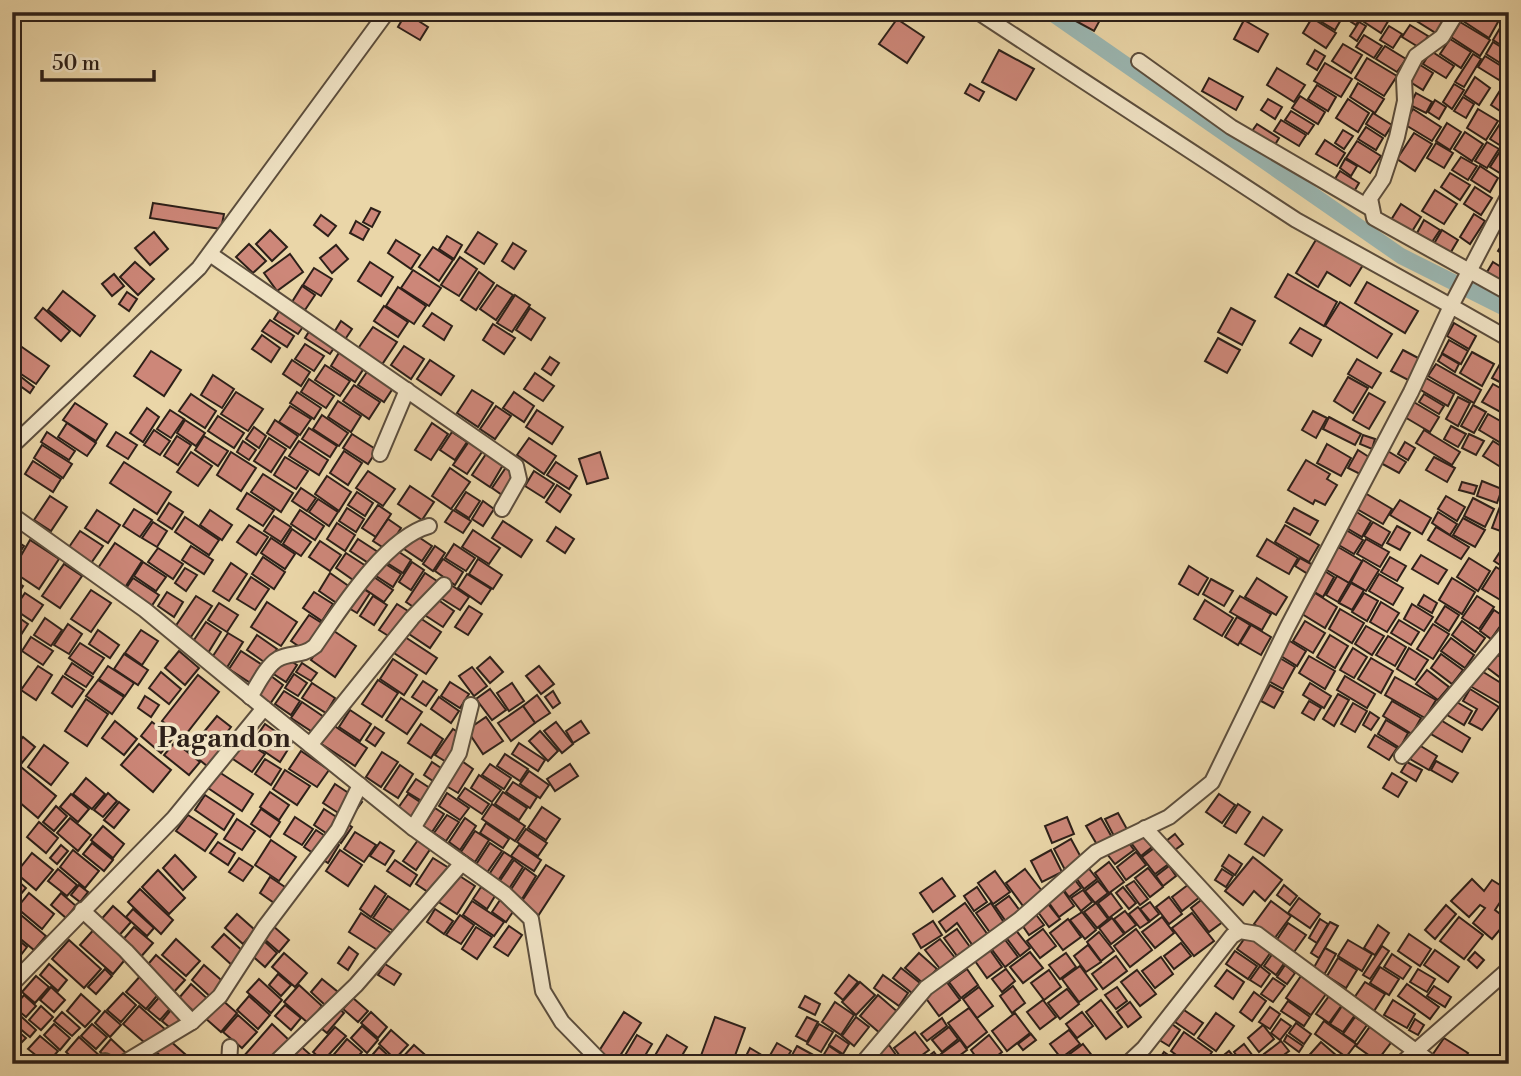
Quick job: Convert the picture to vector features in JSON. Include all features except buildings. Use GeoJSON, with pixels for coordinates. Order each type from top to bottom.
{"type":"FeatureCollection","features":[{"type":"Feature","properties":{"kind":"street"},"geometry":{"type":"LineString","coordinates":[[12,446],[167,301],[210,254],[387,12]]}},
{"type":"Feature","properties":{"kind":"street"},"geometry":{"type":"LineString","coordinates":[[978,12],[1296,220],[1453,302],[1509,339]]}},
{"type":"Feature","properties":{"kind":"street"},"geometry":{"type":"LineString","coordinates":[[1457,12],[1442,37],[1416,56],[1404,79],[1405,101],[1397,137],[1382,178],[1370,198],[1370,208],[1374,218],[1466,275],[1509,293]]}},
{"type":"Feature","properties":{"kind":"street"},"geometry":{"type":"LineString","coordinates":[[1139,61],[1231,127],[1370,208]]}},
{"type":"Feature","properties":{"kind":"street"},"geometry":{"type":"LineString","coordinates":[[862,1064],[926,988],[1019,920],[1096,852],[1169,817],[1212,782],[1287,628],[1411,392],[1466,275],[1509,195]]}},
{"type":"Feature","properties":{"kind":"street"},"geometry":{"type":"LineString","coordinates":[[210,254],[516,466],[519,479],[502,509]]}},
{"type":"Feature","properties":{"kind":"street"},"geometry":{"type":"LineString","coordinates":[[380,454],[407,390]]}},
{"type":"Feature","properties":{"kind":"street"},"geometry":{"type":"LineString","coordinates":[[12,514],[145,610],[413,828],[505,894],[531,919],[543,991],[562,1022],[603,1064]]}},
{"type":"Feature","properties":{"kind":"street"},"geometry":{"type":"LineString","coordinates":[[250,697],[272,663],[287,656],[305,654],[314,646],[357,586],[408,534],[429,526]]}},
{"type":"Feature","properties":{"kind":"street"},"geometry":{"type":"LineString","coordinates":[[310,745],[412,618],[444,585]]}},
{"type":"Feature","properties":{"kind":"street"},"geometry":{"type":"LineString","coordinates":[[1402,756],[1509,630]]}},
{"type":"Feature","properties":{"kind":"street"},"geometry":{"type":"LineString","coordinates":[[413,828],[459,753],[471,705]]}},
{"type":"Feature","properties":{"kind":"street"},"geometry":{"type":"LineString","coordinates":[[12,984],[174,818],[264,708]]}},
{"type":"Feature","properties":{"kind":"street"},"geometry":{"type":"LineString","coordinates":[[122,1064],[192,1022],[220,996],[264,928],[333,838],[360,785]]}},
{"type":"Feature","properties":{"kind":"street"},"geometry":{"type":"LineString","coordinates":[[1145,828],[1240,931],[1256,934],[1433,1064]]}},
{"type":"Feature","properties":{"kind":"street"},"geometry":{"type":"LineString","coordinates":[[274,1064],[356,985],[463,863]]}},
{"type":"Feature","properties":{"kind":"street"},"geometry":{"type":"LineString","coordinates":[[82,910],[126,951],[166,998],[192,1022]]}},
{"type":"Feature","properties":{"kind":"street"},"geometry":{"type":"LineString","coordinates":[[1127,1064],[1144,1048],[1232,936],[1240,931]]}},
{"type":"Feature","properties":{"kind":"street"},"geometry":{"type":"LineString","coordinates":[[1401,1064],[1509,969]]}},
{"type":"Feature","properties":{"kind":"street"},"geometry":{"type":"LineString","coordinates":[[229,1064],[230,1047]]}},
{"type":"Feature","properties":{"kind":"street"},"geometry":{"type":"LineString","coordinates":[[98,1064],[105,1061],[109,1064]]}},
{"type":"Feature","properties":{"kind":"waterway"},"geometry":{"type":"LineString","coordinates":[[1050,12],[1401,256],[1509,310]]}},
{"type":"Feature","properties":{"kind":"district","name":"Pagandon"},"geometry":{"type":"Point","coordinates":[224,737]}}]}
